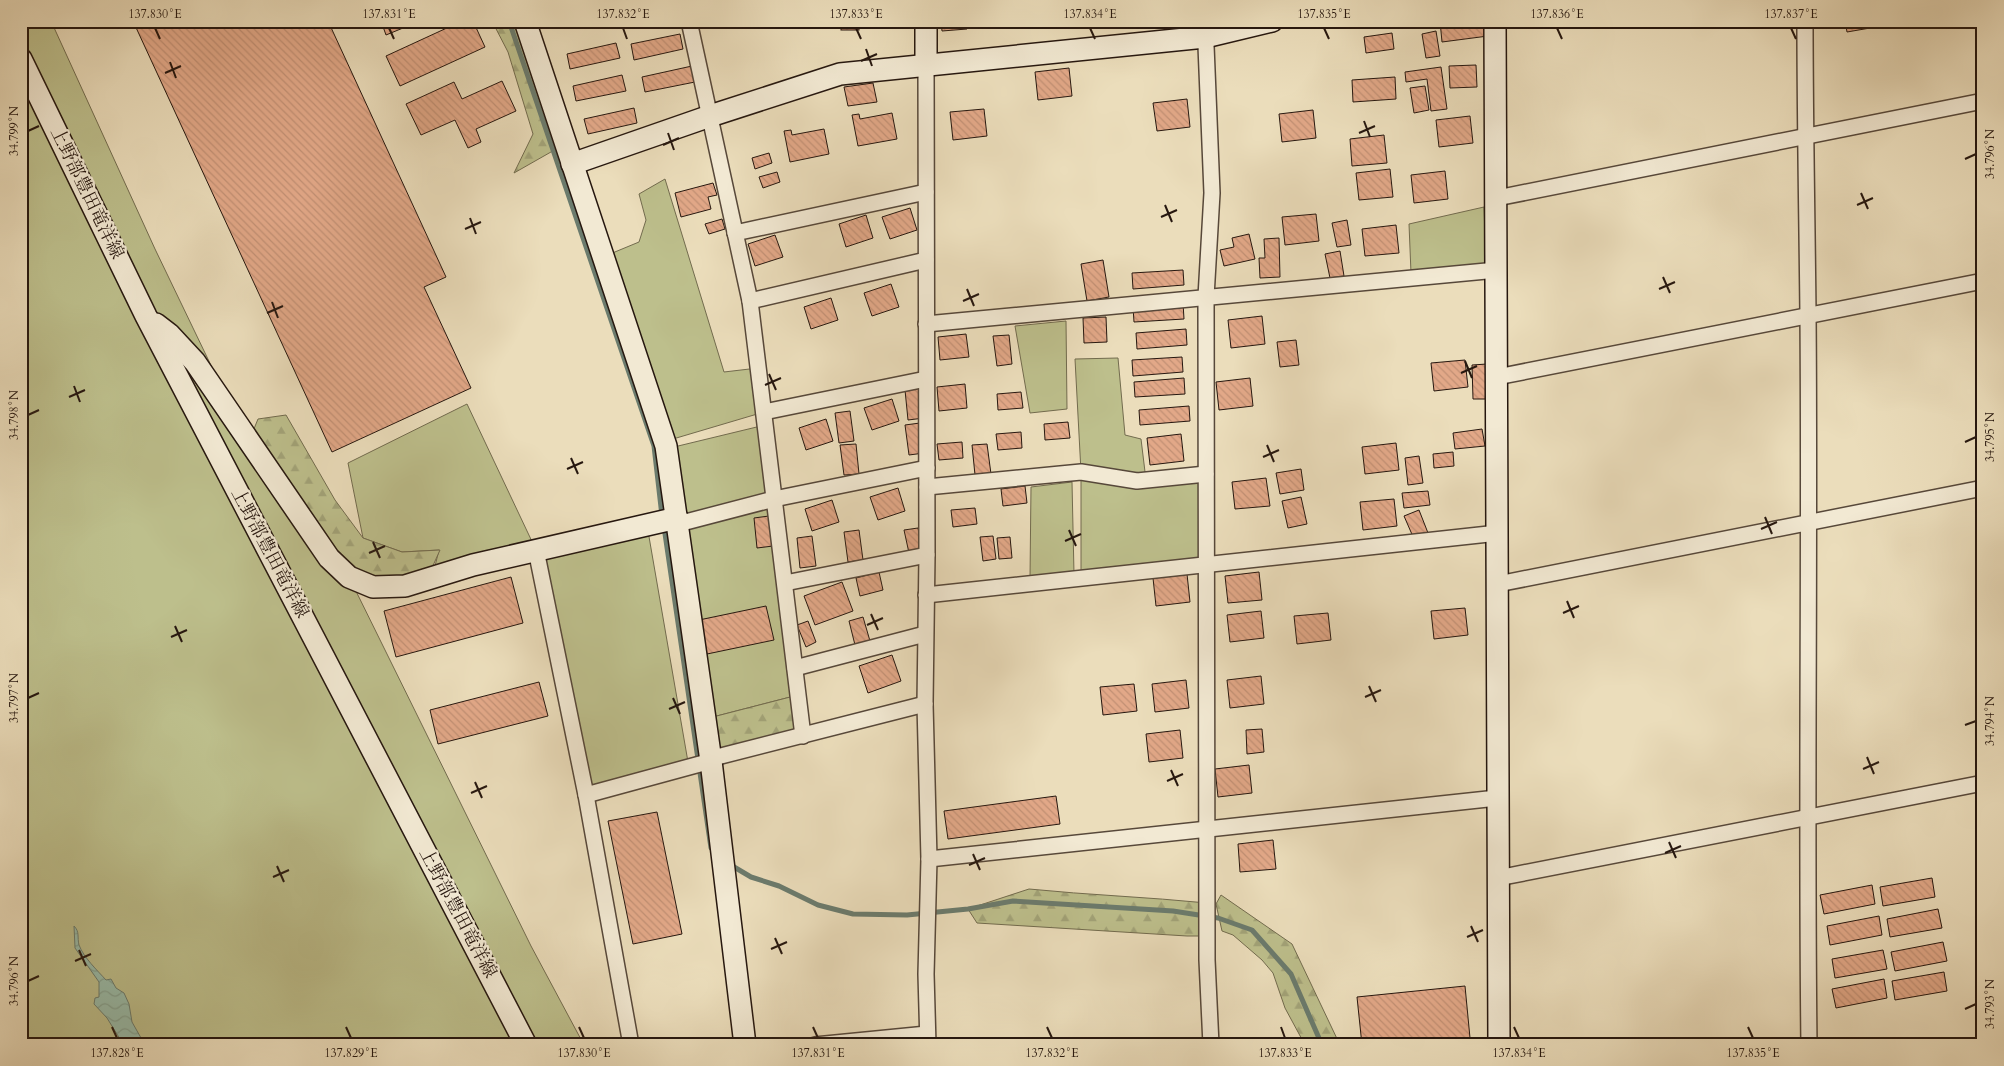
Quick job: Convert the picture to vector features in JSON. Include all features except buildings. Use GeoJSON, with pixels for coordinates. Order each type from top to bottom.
{"type":"FeatureCollection","features":[{"type":"Feature","properties":{"kind":"street"},"geometry":{"type":"LineString","coordinates":[[525,21],[666,446],[711,761],[745,1045]]}},
{"type":"Feature","properties":{"kind":"street"},"geometry":{"type":"LineString","coordinates":[[689,21],[750,301],[803,736]]}},
{"type":"Feature","properties":{"kind":"street"},"geometry":{"type":"LineString","coordinates":[[815,1045],[928,1039],[929,858],[925,704],[927,555],[926,21]]}},
{"type":"Feature","properties":{"kind":"street"},"geometry":{"type":"LineString","coordinates":[[572,164],[710,116],[840,74],[1272,21]]}},
{"type":"Feature","properties":{"kind":"street"},"geometry":{"type":"LineString","coordinates":[[1495,21],[1498,377],[1497,798],[1499,1045]]}},
{"type":"Feature","properties":{"kind":"street"},"geometry":{"type":"LineString","coordinates":[[1806,21],[1805,135],[1808,314],[1806,818],[1808,1045]]}},
{"type":"Feature","properties":{"kind":"street"},"geometry":{"type":"LineString","coordinates":[[1205,29],[1212,193],[1206,297],[1207,960],[1211,1045]]}},
{"type":"Feature","properties":{"kind":"street","name":"上野部豊田竜洋線"},"geometry":{"type":"LineString","coordinates":[[21,59],[146,316],[526,1045]]}},
{"type":"Feature","properties":{"kind":"street"},"geometry":{"type":"LineString","coordinates":[[1497,198],[1983,101]]}},
{"type":"Feature","properties":{"kind":"street"},"geometry":{"type":"LineString","coordinates":[[735,233],[926,192]]}},
{"type":"Feature","properties":{"kind":"street"},"geometry":{"type":"LineString","coordinates":[[750,301],[926,260]]}},
{"type":"Feature","properties":{"kind":"street"},"geometry":{"type":"LineString","coordinates":[[926,324],[1497,270]]}},
{"type":"Feature","properties":{"kind":"street"},"geometry":{"type":"LineString","coordinates":[[1498,377],[1808,314],[1983,281]]}},
{"type":"Feature","properties":{"kind":"street"},"geometry":{"type":"LineString","coordinates":[[146,316],[169,334],[195,362],[330,558],[349,577],[374,587],[405,586],[473,565],[536,550],[927,468]]}},
{"type":"Feature","properties":{"kind":"street"},"geometry":{"type":"LineString","coordinates":[[764,412],[926,378]]}},
{"type":"Feature","properties":{"kind":"street"},"geometry":{"type":"LineString","coordinates":[[927,487],[1081,472],[1137,481],[1206,474]]}},
{"type":"Feature","properties":{"kind":"street"},"geometry":{"type":"LineString","coordinates":[[1498,584],[1983,488]]}},
{"type":"Feature","properties":{"kind":"street"},"geometry":{"type":"LineString","coordinates":[[926,595],[1498,533]]}},
{"type":"Feature","properties":{"kind":"street"},"geometry":{"type":"LineString","coordinates":[[536,550],[586,795],[631,1045]]}},
{"type":"Feature","properties":{"kind":"street"},"geometry":{"type":"LineString","coordinates":[[785,584],[927,555]]}},
{"type":"Feature","properties":{"kind":"street"},"geometry":{"type":"LineString","coordinates":[[795,668],[925,634]]}},
{"type":"Feature","properties":{"kind":"street"},"geometry":{"type":"LineString","coordinates":[[586,795],[711,761],[717,757],[925,704]]}},
{"type":"Feature","properties":{"kind":"street"},"geometry":{"type":"LineString","coordinates":[[1498,878],[1983,783]]}},
{"type":"Feature","properties":{"kind":"street"},"geometry":{"type":"LineString","coordinates":[[929,858],[1497,798]]}},
{"type":"Feature","properties":{"kind":"green space"},"geometry":{"type":"Polygon","coordinates":[[[21,21],[51,21],[155,249],[244,434],[349,577],[531,946],[584,1045],[21,1045],[21,21]]]}},
{"type":"Feature","properties":{"kind":"green space"},"geometry":{"type":"Polygon","coordinates":[[[492,21],[525,21],[565,144],[514,173],[533,134],[508,52],[492,21]]]}},
{"type":"Feature","properties":{"kind":"green space"},"geometry":{"type":"Polygon","coordinates":[[[665,179],[724,372],[758,368],[764,412],[673,439],[610,254],[639,242],[646,220],[639,194],[665,179]]]}},
{"type":"Feature","properties":{"kind":"green space"},"geometry":{"type":"Polygon","coordinates":[[[1484,207],[1486,265],[1411,273],[1409,224],[1484,207]]]}},
{"type":"Feature","properties":{"kind":"green space"},"geometry":{"type":"Polygon","coordinates":[[[1066,321],[1067,409],[1030,413],[1015,326],[1066,321]]]}},
{"type":"Feature","properties":{"kind":"green space"},"geometry":{"type":"Polygon","coordinates":[[[1118,358],[1125,435],[1141,439],[1146,480],[1206,474],[1206,560],[1081,571],[1081,472],[1075,359],[1118,358]]]}},
{"type":"Feature","properties":{"kind":"green space"},"geometry":{"type":"Polygon","coordinates":[[[467,404],[536,550],[432,578],[439,550],[402,552],[363,538],[348,463],[467,404]]]}},
{"type":"Feature","properties":{"kind":"green space"},"geometry":{"type":"Polygon","coordinates":[[[286,415],[335,500],[363,538],[402,552],[440,550],[427,579],[373,587],[329,558],[249,441],[258,419],[286,415]]]}},
{"type":"Feature","properties":{"kind":"green space"},"geometry":{"type":"Polygon","coordinates":[[[765,425],[798,695],[705,719],[674,447],[765,425]]]}},
{"type":"Feature","properties":{"kind":"green space"},"geometry":{"type":"Polygon","coordinates":[[[1072,482],[1074,574],[1030,578],[1031,487],[1072,482]]]}},
{"type":"Feature","properties":{"kind":"green space"},"geometry":{"type":"Polygon","coordinates":[[[648,531],[688,762],[585,789],[541,548],[648,531]]]}},
{"type":"Feature","properties":{"kind":"green space"},"geometry":{"type":"Polygon","coordinates":[[[798,695],[803,736],[710,755],[705,719],[798,695]]]}},
{"type":"Feature","properties":{"kind":"green space"},"geometry":{"type":"Polygon","coordinates":[[[1029,889],[1207,903],[1207,936],[977,923],[968,909],[1029,889]]]}},
{"type":"Feature","properties":{"kind":"green space"},"geometry":{"type":"Polygon","coordinates":[[[1221,895],[1292,944],[1340,1045],[1305,1045],[1285,1008],[1273,973],[1262,960],[1233,935],[1222,931],[1216,904],[1221,895]]]}},
{"type":"Feature","properties":{"kind":"water"},"geometry":{"type":"Polygon","coordinates":[[[74,926],[78,933],[79,945],[87,959],[106,980],[111,979],[116,988],[124,993],[129,1004],[132,1022],[145,1045],[129,1045],[120,1039],[107,1018],[94,1004],[95,998],[99,997],[99,982],[75,948],[74,926]]]}},
{"type":"Feature","properties":{"kind":"waterway"},"geometry":{"type":"LineString","coordinates":[[509,21],[654,446],[662,516]]}},
{"type":"Feature","properties":{"kind":"waterway"},"geometry":{"type":"LineString","coordinates":[[664,527],[711,848]]}},
{"type":"Feature","properties":{"kind":"waterway"},"geometry":{"type":"LineString","coordinates":[[729,864],[751,877],[779,886],[818,905],[853,914],[907,915],[968,909],[1013,901],[1173,911],[1218,918],[1252,930],[1291,974],[1322,1045]]}}]}
